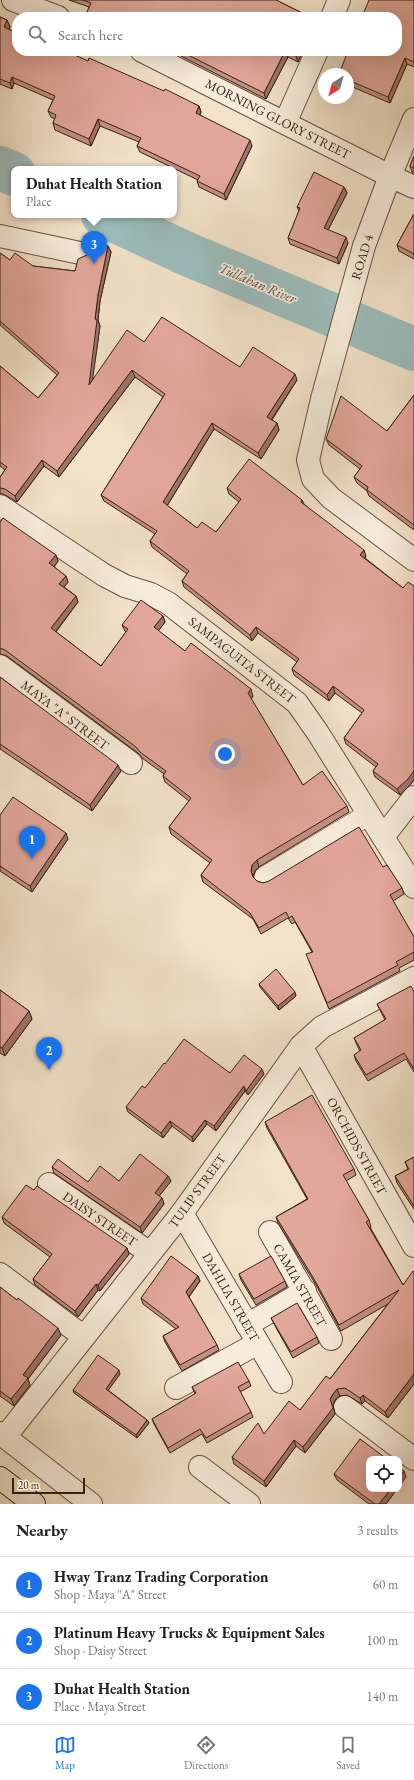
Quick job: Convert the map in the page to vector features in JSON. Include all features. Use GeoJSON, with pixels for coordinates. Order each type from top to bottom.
{"type":"FeatureCollection","features":[{"type":"Feature","properties":{"kind":"highway"},"geometry":{"type":"LineString","coordinates":[[0,1478],[34,1504]]}},
{"type":"Feature","properties":{"kind":"street"},"geometry":{"type":"LineString","coordinates":[[13,0],[45,12]]}},
{"type":"Feature","properties":{"kind":"street"},"geometry":{"type":"LineString","coordinates":[[334,12],[339,0]]}},
{"type":"Feature","properties":{"kind":"street","name":"MORNING GLORY STREET"},"geometry":{"type":"LineString","coordinates":[[152,56],[414,187]]}},
{"type":"Feature","properties":{"kind":"street"},"geometry":{"type":"LineString","coordinates":[[285,123],[315,56]]}},
{"type":"Feature","properties":{"kind":"street","name":"ROAD 4"},"geometry":{"type":"LineString","coordinates":[[414,119],[390,176],[364,246],[322,398],[308,460],[313,479],[331,498],[414,560]]}},
{"type":"Feature","properties":{"kind":"street"},"geometry":{"type":"LineString","coordinates":[[0,236],[80,253]]}},
{"type":"Feature","properties":{"kind":"street","name":"SAMPAGUITA STREET"},"geometry":{"type":"LineString","coordinates":[[0,506],[104,575],[125,586],[151,594],[168,603],[297,703],[318,733],[414,887]]}},
{"type":"Feature","properties":{"kind":"street","name":"MAYA \"A\" STREET"},"geometry":{"type":"LineString","coordinates":[[0,666],[131,763]]}},
{"type":"Feature","properties":{"kind":"street"},"geometry":{"type":"LineString","coordinates":[[383,837],[414,797]]}},
{"type":"Feature","properties":{"kind":"street"},"geometry":{"type":"LineString","coordinates":[[265,877],[369,814]]}},
{"type":"Feature","properties":{"kind":"street","name":"TULIP STREET"},"geometry":{"type":"LineString","coordinates":[[3,1435],[84,1337],[182,1213],[301,1046],[322,1027],[414,978]]}},
{"type":"Feature","properties":{"kind":"street","name":"ORCHIDS STREET"},"geometry":{"type":"LineString","coordinates":[[301,1046],[414,1246]]}},
{"type":"Feature","properties":{"kind":"street","name":"DAISY STREET"},"geometry":{"type":"LineString","coordinates":[[49,1184],[150,1253]]}},
{"type":"Feature","properties":{"kind":"street","name":"DAHLIA STREET"},"geometry":{"type":"LineString","coordinates":[[182,1213],[281,1382]]}},
{"type":"Feature","properties":{"kind":"street","name":"CAMIA STREET"},"geometry":{"type":"LineString","coordinates":[[270,1232],[331,1339]]}},
{"type":"Feature","properties":{"kind":"street"},"geometry":{"type":"LineString","coordinates":[[0,1274],[84,1337]]}},
{"type":"Feature","properties":{"kind":"street"},"geometry":{"type":"LineString","coordinates":[[247,1325],[305,1291]]}},
{"type":"Feature","properties":{"kind":"street"},"geometry":{"type":"LineString","coordinates":[[176,1388],[258,1343]]}},
{"type":"Feature","properties":{"kind":"street"},"geometry":{"type":"LineString","coordinates":[[345,1407],[414,1459]]}},
{"type":"Feature","properties":{"kind":"street"},"geometry":{"type":"LineString","coordinates":[[3,1435],[91,1504]]}},
{"type":"Feature","properties":{"kind":"street"},"geometry":{"type":"LineString","coordinates":[[200,1467],[249,1504]]}},
{"type":"Feature","properties":{"kind":"building"},"geometry":{"type":"Polygon","coordinates":[[[83,0],[276,0],[300,12],[87,12],[91,3],[83,0]]]}},
{"type":"Feature","properties":{"kind":"building"},"geometry":{"type":"Polygon","coordinates":[[[369,0],[414,0],[414,62],[405,58],[388,97],[354,83],[354,68],[341,68],[346,56],[402,56],[402,12],[364,12],[369,0]]]}},
{"type":"Feature","properties":{"kind":"building"},"geometry":{"type":"Polygon","coordinates":[[[0,17],[7,20],[4,27],[12,31],[12,56],[77,56],[88,61],[89,58],[164,91],[165,89],[199,106],[196,113],[250,140],[224,194],[197,181],[200,176],[137,146],[141,138],[98,119],[89,139],[53,123],[56,115],[48,111],[55,96],[12,77],[10,83],[0,79],[0,17]]]}},
{"type":"Feature","properties":{"kind":"building"},"geometry":{"type":"Polygon","coordinates":[[[190,56],[282,56],[264,93],[190,56]]]}},
{"type":"Feature","properties":{"kind":"building"},"geometry":{"type":"Polygon","coordinates":[[[414,156],[414,168],[410,166],[414,156]]]}},
{"type":"Feature","properties":{"kind":"building"},"geometry":{"type":"Polygon","coordinates":[[[314,172],[344,187],[324,228],[346,237],[337,258],[288,238],[300,208],[297,207],[314,172]]]}},
{"type":"Feature","properties":{"kind":"building"},"geometry":{"type":"Polygon","coordinates":[[[414,214],[414,254],[397,245],[414,214]]]}},
{"type":"Feature","properties":{"kind":"building"},"geometry":{"type":"Polygon","coordinates":[[[89,242],[108,246],[98,295],[95,319],[97,320],[89,385],[127,330],[144,342],[162,317],[240,367],[253,347],[295,374],[267,417],[277,423],[258,453],[212,423],[163,502],[197,528],[202,522],[216,532],[241,499],[227,488],[249,459],[302,500],[301,502],[364,550],[360,555],[403,588],[408,582],[414,586],[414,771],[397,789],[373,771],[378,764],[344,738],[364,710],[333,686],[327,695],[292,669],[299,659],[256,627],[250,635],[182,581],[189,571],[150,541],[157,531],[101,495],[165,394],[132,370],[57,471],[42,460],[15,496],[5,489],[0,488],[0,477],[7,467],[0,462],[0,366],[38,398],[59,373],[0,321],[0,253],[10,260],[15,253],[33,266],[75,271],[78,259],[87,255],[90,250],[89,242]]]}},
{"type":"Feature","properties":{"kind":"building"},"geometry":{"type":"Polygon","coordinates":[[[414,395],[414,525],[367,490],[368,487],[354,477],[362,466],[326,439],[341,396],[387,431],[414,395]]]}},
{"type":"Feature","properties":{"kind":"building"},"geometry":{"type":"Polygon","coordinates":[[[3,518],[56,555],[49,563],[66,576],[59,584],[76,596],[51,628],[101,666],[128,629],[122,625],[141,600],[163,616],[154,627],[185,651],[191,643],[251,689],[248,693],[303,785],[322,771],[347,806],[257,860],[252,865],[251,871],[253,877],[257,881],[263,883],[269,881],[359,827],[383,867],[387,865],[402,888],[390,895],[414,937],[414,952],[396,962],[398,965],[327,1003],[306,954],[313,952],[292,916],[289,918],[286,912],[259,928],[250,913],[201,875],[212,860],[169,827],[191,798],[163,776],[166,771],[140,752],[136,747],[5,650],[0,648],[0,522],[3,518]]]}},
{"type":"Feature","properties":{"kind":"building"},"geometry":{"type":"Polygon","coordinates":[[[0,677],[118,765],[90,805],[0,744],[0,677]]]}},
{"type":"Feature","properties":{"kind":"building"},"geometry":{"type":"Polygon","coordinates":[[[13,797],[66,833],[30,886],[0,866],[0,815],[13,797]]]}},
{"type":"Feature","properties":{"kind":"building"},"geometry":{"type":"Polygon","coordinates":[[[276,969],[295,992],[278,1006],[259,984],[276,969]]]}},
{"type":"Feature","properties":{"kind":"building"},"geometry":{"type":"Polygon","coordinates":[[[411,986],[414,992],[414,1069],[404,1053],[366,1075],[354,1055],[361,1050],[354,1038],[386,1019],[377,1004],[411,986]]]}},
{"type":"Feature","properties":{"kind":"building"},"geometry":{"type":"Polygon","coordinates":[[[0,990],[29,1011],[2,1048],[0,1047],[0,990]]]}},
{"type":"Feature","properties":{"kind":"building"},"geometry":{"type":"Polygon","coordinates":[[[184,1039],[230,1073],[244,1055],[262,1069],[246,1091],[244,1086],[214,1126],[205,1120],[192,1137],[170,1121],[161,1133],[126,1107],[142,1086],[145,1088],[184,1039]]]}},
{"type":"Feature","properties":{"kind":"building"},"geometry":{"type":"Polygon","coordinates":[[[312,1095],[354,1169],[343,1175],[369,1220],[366,1222],[403,1285],[413,1271],[414,1272],[414,1374],[385,1412],[363,1395],[360,1398],[345,1388],[337,1389],[330,1399],[333,1408],[303,1447],[294,1440],[264,1481],[232,1457],[258,1423],[264,1434],[289,1401],[300,1410],[326,1376],[330,1379],[399,1290],[339,1325],[314,1279],[276,1217],[308,1199],[265,1122],[312,1095]]]}},
{"type":"Feature","properties":{"kind":"building"},"geometry":{"type":"Polygon","coordinates":[[[140,1154],[168,1176],[155,1193],[162,1198],[140,1227],[52,1167],[58,1159],[88,1182],[100,1166],[119,1181],[140,1154]]]}},
{"type":"Feature","properties":{"kind":"building"},"geometry":{"type":"Polygon","coordinates":[[[414,1157],[414,1206],[395,1176],[409,1169],[405,1162],[414,1157]]]}},
{"type":"Feature","properties":{"kind":"building"},"geometry":{"type":"Polygon","coordinates":[[[26,1185],[34,1190],[37,1186],[127,1248],[75,1311],[33,1279],[52,1254],[2,1217],[26,1185]]]}},
{"type":"Feature","properties":{"kind":"building"},"geometry":{"type":"Polygon","coordinates":[[[171,1256],[198,1276],[186,1292],[217,1345],[180,1365],[163,1336],[179,1327],[141,1298],[171,1256]]]}},
{"type":"Feature","properties":{"kind":"building"},"geometry":{"type":"Polygon","coordinates":[[[271,1256],[285,1281],[254,1299],[239,1274],[271,1256]]]}},
{"type":"Feature","properties":{"kind":"building"},"geometry":{"type":"Polygon","coordinates":[[[0,1287],[17,1300],[18,1298],[58,1328],[23,1375],[28,1378],[11,1399],[0,1391],[0,1287]]]}},
{"type":"Feature","properties":{"kind":"building"},"geometry":{"type":"Polygon","coordinates":[[[297,1303],[317,1337],[291,1352],[271,1318],[297,1303]]]}},
{"type":"Feature","properties":{"kind":"building"},"geometry":{"type":"Polygon","coordinates":[[[98,1355],[119,1370],[106,1389],[147,1420],[136,1435],[73,1390],[98,1355]]]}},
{"type":"Feature","properties":{"kind":"building"},"geometry":{"type":"Polygon","coordinates":[[[238,1362],[249,1381],[238,1387],[251,1412],[206,1438],[200,1429],[168,1448],[152,1419],[196,1393],[192,1387],[238,1362]]]}},
{"type":"Feature","properties":{"kind":"building"},"geometry":{"type":"Polygon","coordinates":[[[360,1439],[383,1456],[366,1456],[366,1492],[389,1492],[379,1504],[375,1504],[334,1474],[360,1439]]]}},
{"type":"Feature","properties":{"kind":"waterway","name":"Tullahan River"},"geometry":{"type":"LineString","coordinates":[[0,168],[11,173]]}},
{"type":"Feature","properties":{"kind":"waterway","name":"Tullahan River"},"geometry":{"type":"LineString","coordinates":[[109,218],[187,254],[414,349]]}},
{"type":"Feature","properties":{"kind":"place","name":"Duhat Health Station"},"geometry":{"type":"Point","coordinates":[94,264]}},
{"type":"Feature","properties":{"kind":"place","name":"Hway Tranz Trading Corporation"},"geometry":{"type":"Point","coordinates":[32,859]}},
{"type":"Feature","properties":{"kind":"place","name":"Platinum Heavy Trucks & Equipment Sales"},"geometry":{"type":"Point","coordinates":[49,1070]}}]}
